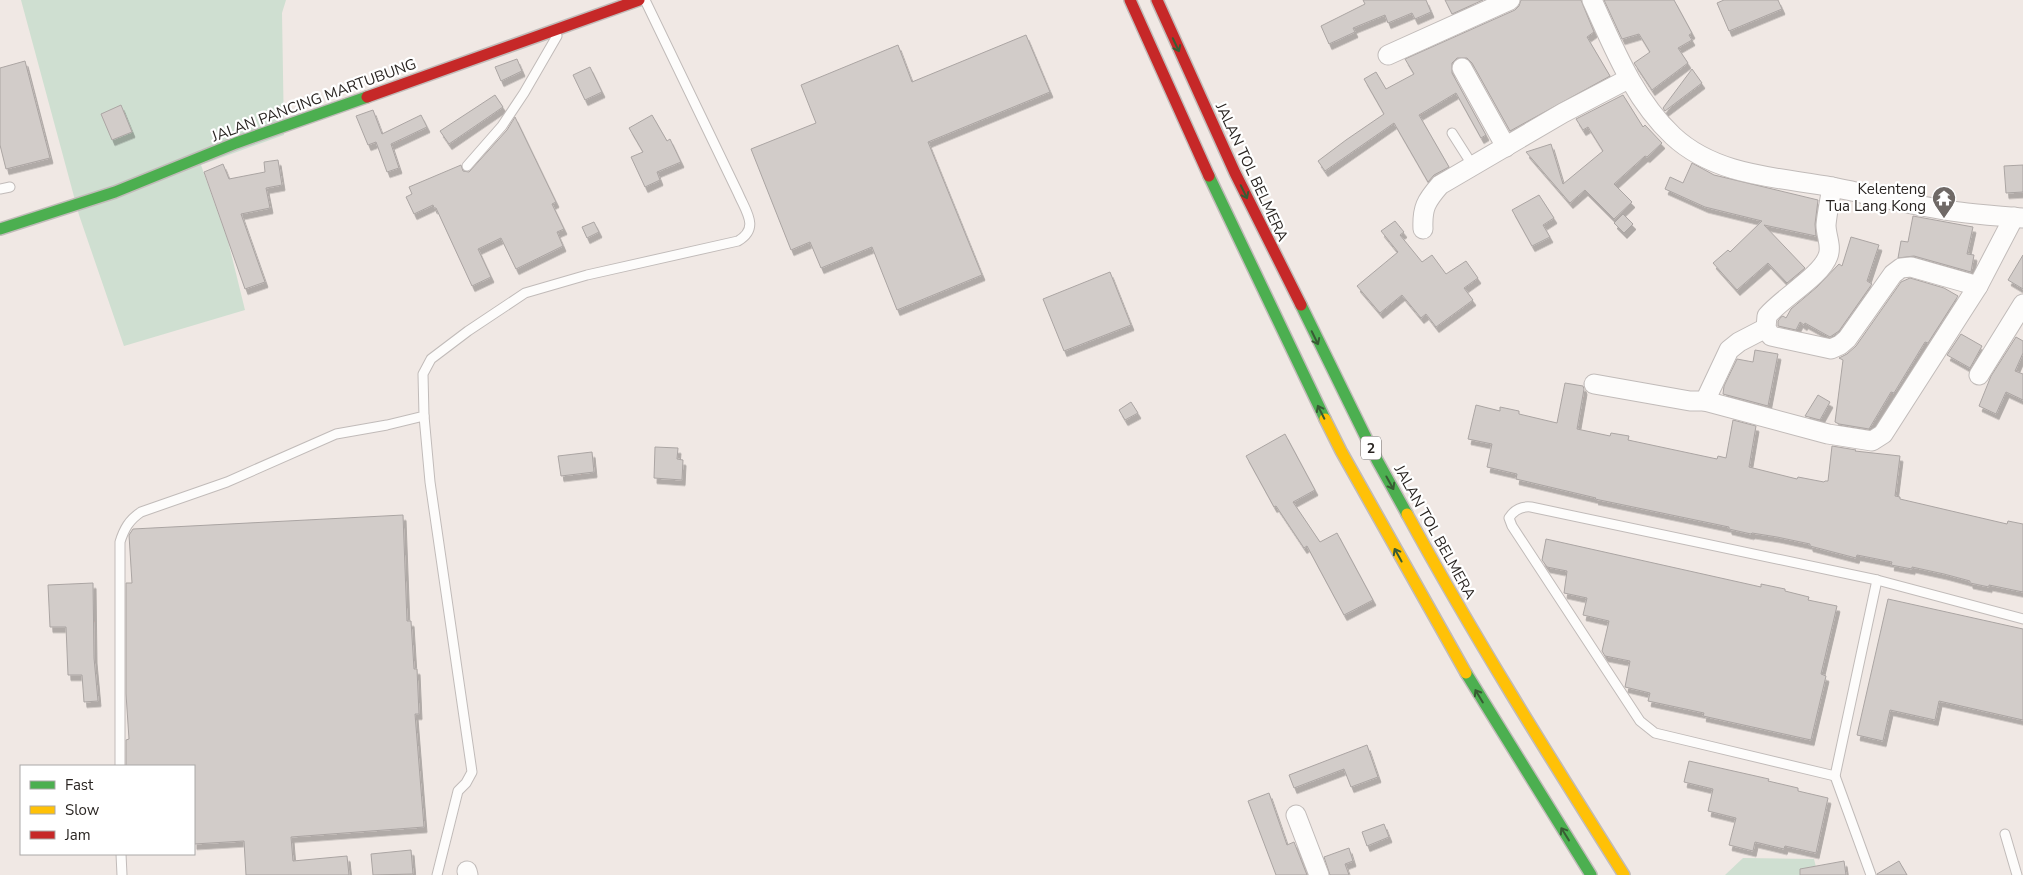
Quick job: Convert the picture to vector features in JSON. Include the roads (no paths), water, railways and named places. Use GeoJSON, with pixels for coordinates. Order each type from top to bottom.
{"type":"FeatureCollection","features":[{"type":"Feature","properties":{"kind":"main road","name":"JALAN PANCING MARTUBUNG"},"geometry":{"type":"LineString","coordinates":[[0,229],[114,192],[236,143],[639,0]]}},
{"type":"Feature","properties":{"kind":"main road","name":"2"},"geometry":{"type":"LineString","coordinates":[[1130,0],[1214,190],[1341,451],[1451,649],[1590,875]]}},
{"type":"Feature","properties":{"kind":"main road","name":"JALAN TOL BELMERA"},"geometry":{"type":"LineString","coordinates":[[1156,0],[1235,173],[1377,460],[1441,577],[1508,690],[1624,875]]}},
{"type":"Feature","properties":{"kind":"street"},"geometry":{"type":"LineString","coordinates":[[1388,55],[1510,0]]}},
{"type":"Feature","properties":{"kind":"street"},"geometry":{"type":"LineString","coordinates":[[1592,0],[1628,79],[1650,110],[1673,136],[1697,154],[1740,172],[1832,187],[1957,212],[2019,217],[1978,286],[1882,434],[1872,441],[1828,434],[1705,401],[1690,401],[1594,384]]}},
{"type":"Feature","properties":{"kind":"street"},"geometry":{"type":"LineString","coordinates":[[1462,68],[1506,147]]}},
{"type":"Feature","properties":{"kind":"street"},"geometry":{"type":"LineString","coordinates":[[1423,230],[1422,213],[1429,198],[1440,185],[1563,113],[1628,79]]}},
{"type":"Feature","properties":{"kind":"street"},"geometry":{"type":"LineString","coordinates":[[1832,187],[1826,227],[1830,246],[1829,255],[1816,272],[1767,316],[1766,328],[1771,336],[1831,349],[1840,346],[1893,274],[1901,268],[1911,267],[1978,286]]}},
{"type":"Feature","properties":{"kind":"street"},"geometry":{"type":"LineString","coordinates":[[1978,375],[2023,304]]}},
{"type":"Feature","properties":{"kind":"street"},"geometry":{"type":"LineString","coordinates":[[1705,401],[1729,350],[1766,328]]}},
{"type":"Feature","properties":{"kind":"street"},"geometry":{"type":"LineString","coordinates":[[1296,815],[1319,875]]}},
{"type":"Feature","properties":{"kind":"lane"},"geometry":{"type":"LineString","coordinates":[[437,875],[458,791],[466,783],[472,772],[430,482],[424,416],[423,374],[432,359],[468,331],[525,293],[587,275],[738,241],[747,236],[751,229],[738,193],[645,0]]}},
{"type":"Feature","properties":{"kind":"lane"},"geometry":{"type":"LineString","coordinates":[[467,166],[502,126],[562,28]]}},
{"type":"Feature","properties":{"kind":"lane"},"geometry":{"type":"LineString","coordinates":[[1452,133],[1473,166]]}},
{"type":"Feature","properties":{"kind":"lane"},"geometry":{"type":"LineString","coordinates":[[0,189],[10,187]]}},
{"type":"Feature","properties":{"kind":"lane"},"geometry":{"type":"LineString","coordinates":[[120,765],[120,542],[126,526],[132,518],[141,512],[227,482],[336,434],[424,416]]}},
{"type":"Feature","properties":{"kind":"lane"},"geometry":{"type":"LineString","coordinates":[[1835,776],[1655,733],[1648,729],[1640,721],[1512,526],[1509,518],[1512,513],[1520,508],[1531,507],[1877,580],[2023,619]]}},
{"type":"Feature","properties":{"kind":"lane"},"geometry":{"type":"LineString","coordinates":[[1871,875],[1835,776],[1877,580]]}},
{"type":"Feature","properties":{"kind":"lane"},"geometry":{"type":"LineString","coordinates":[[2005,834],[2017,875]]}},
{"type":"Feature","properties":{"kind":"lane"},"geometry":{"type":"LineString","coordinates":[[121,855],[122,875]]}},
{"type":"Feature","properties":{"kind":"place","name":"Kelenteng Tua Lang Kong"},"geometry":{"type":"Point","coordinates":[1944,219]}}]}
